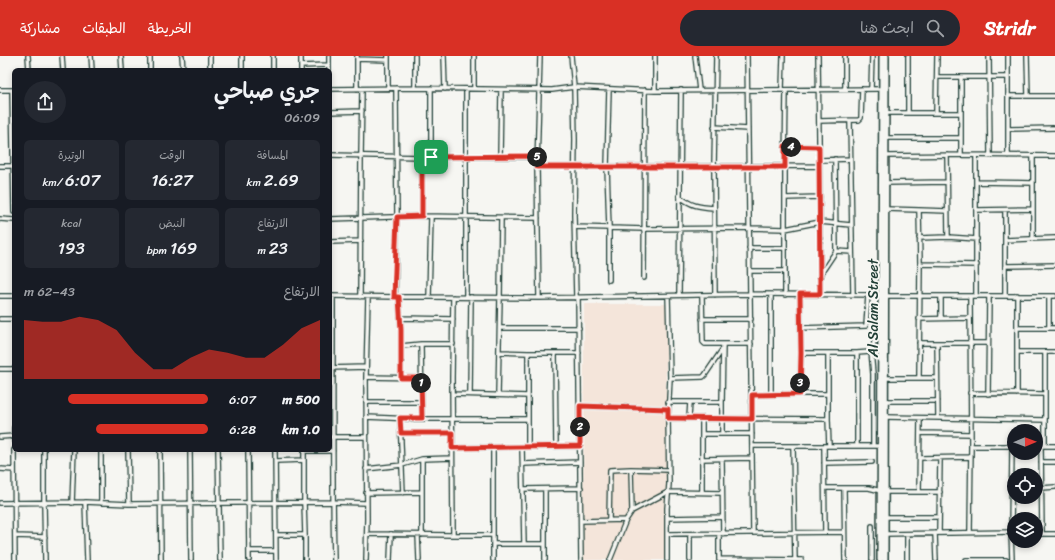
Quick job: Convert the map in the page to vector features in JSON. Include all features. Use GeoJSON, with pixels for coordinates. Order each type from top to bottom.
{"type":"FeatureCollection","features":[{"type":"Feature","properties":{"kind":"main road","name":"Al Salam Street"},"geometry":{"type":"LineString","coordinates":[[880,560],[885,417],[882,56]]}},
{"type":"Feature","properties":{"kind":"main road","name":"Al Salam Street"},"geometry":{"type":"LineString","coordinates":[[885,560],[885,517],[881,446],[880,337],[886,209],[886,56]]}},
{"type":"Feature","properties":{"kind":"street"},"geometry":{"type":"LineString","coordinates":[[28,56],[29,68]]}},
{"type":"Feature","properties":{"kind":"street"},"geometry":{"type":"LineString","coordinates":[[62,56],[64,68]]}},
{"type":"Feature","properties":{"kind":"street"},"geometry":{"type":"LineString","coordinates":[[91,56],[92,68]]}},
{"type":"Feature","properties":{"kind":"street"},"geometry":{"type":"LineString","coordinates":[[121,56],[122,68]]}},
{"type":"Feature","properties":{"kind":"street"},"geometry":{"type":"LineString","coordinates":[[150,56],[150,68]]}},
{"type":"Feature","properties":{"kind":"street"},"geometry":{"type":"LineString","coordinates":[[182,56],[183,68]]}},
{"type":"Feature","properties":{"kind":"street"},"geometry":{"type":"LineString","coordinates":[[210,56],[210,68]]}},
{"type":"Feature","properties":{"kind":"street"},"geometry":{"type":"LineString","coordinates":[[242,56],[242,68]]}},
{"type":"Feature","properties":{"kind":"street"},"geometry":{"type":"LineString","coordinates":[[273,56],[273,68]]}},
{"type":"Feature","properties":{"kind":"street"},"geometry":{"type":"LineString","coordinates":[[301,56],[301,68],[329,65],[329,56]]}},
{"type":"Feature","properties":{"kind":"street"},"geometry":{"type":"LineString","coordinates":[[415,56],[416,88]]}},
{"type":"Feature","properties":{"kind":"street"},"geometry":{"type":"LineString","coordinates":[[444,56],[445,88]]}},
{"type":"Feature","properties":{"kind":"street"},"geometry":{"type":"LineString","coordinates":[[474,56],[474,89]]}},
{"type":"Feature","properties":{"kind":"street"},"geometry":{"type":"LineString","coordinates":[[539,298],[537,156],[540,56]]}},
{"type":"Feature","properties":{"kind":"street"},"geometry":{"type":"LineString","coordinates":[[571,56],[574,87],[575,227],[579,328],[581,560]]}},
{"type":"Feature","properties":{"kind":"street"},"geometry":{"type":"LineString","coordinates":[[654,56],[655,91]]}},
{"type":"Feature","properties":{"kind":"street"},"geometry":{"type":"LineString","coordinates":[[695,56],[699,90]]}},
{"type":"Feature","properties":{"kind":"street"},"geometry":{"type":"LineString","coordinates":[[715,295],[714,127],[716,56]]}},
{"type":"Feature","properties":{"kind":"street"},"geometry":{"type":"LineString","coordinates":[[747,56],[753,533]]}},
{"type":"Feature","properties":{"kind":"street"},"geometry":{"type":"LineString","coordinates":[[782,56],[785,146],[785,295]]}},
{"type":"Feature","properties":{"kind":"street"},"geometry":{"type":"LineString","coordinates":[[818,56],[820,294]]}},
{"type":"Feature","properties":{"kind":"street"},"geometry":{"type":"LineString","coordinates":[[845,56],[845,89]]}},
{"type":"Feature","properties":{"kind":"street"},"geometry":{"type":"LineString","coordinates":[[871,89],[872,56]]}},
{"type":"Feature","properties":{"kind":"street"},"geometry":{"type":"LineString","coordinates":[[908,56],[908,112]]}},
{"type":"Feature","properties":{"kind":"street"},"geometry":{"type":"LineString","coordinates":[[936,56],[936,112]]}},
{"type":"Feature","properties":{"kind":"street"},"geometry":{"type":"LineString","coordinates":[[989,56],[990,156]]}},
{"type":"Feature","properties":{"kind":"street"},"geometry":{"type":"LineString","coordinates":[[1008,56],[1008,156]]}},
{"type":"Feature","properties":{"kind":"street"},"geometry":{"type":"LineString","coordinates":[[1027,56],[1028,96]]}},
{"type":"Feature","properties":{"kind":"street"},"geometry":{"type":"LineString","coordinates":[[357,89],[357,58],[388,58],[388,88]]}},
{"type":"Feature","properties":{"kind":"street"},"geometry":{"type":"LineString","coordinates":[[937,77],[1008,77]]}},
{"type":"Feature","properties":{"kind":"street"},"geometry":{"type":"LineString","coordinates":[[961,77],[961,155]]}},
{"type":"Feature","properties":{"kind":"street"},"geometry":{"type":"LineString","coordinates":[[332,89],[445,88],[552,90],[574,87],[655,91],[784,89],[882,90]]}},
{"type":"Feature","properties":{"kind":"street"},"geometry":{"type":"LineString","coordinates":[[394,297],[397,217],[396,88]]}},
{"type":"Feature","properties":{"kind":"street"},"geometry":{"type":"LineString","coordinates":[[431,88],[431,157]]}},
{"type":"Feature","properties":{"kind":"street"},"geometry":{"type":"LineString","coordinates":[[360,296],[362,89]]}},
{"type":"Feature","properties":{"kind":"street"},"geometry":{"type":"LineString","coordinates":[[466,89],[466,217],[470,394]]}},
{"type":"Feature","properties":{"kind":"street"},"geometry":{"type":"LineString","coordinates":[[609,89],[609,280]]}},
{"type":"Feature","properties":{"kind":"street"},"geometry":{"type":"LineString","coordinates":[[819,121],[859,120],[861,118],[862,89]]}},
{"type":"Feature","properties":{"kind":"street"},"geometry":{"type":"LineString","coordinates":[[0,90],[12,90]]}},
{"type":"Feature","properties":{"kind":"street"},"geometry":{"type":"LineString","coordinates":[[500,157],[501,90]]}},
{"type":"Feature","properties":{"kind":"street"},"geometry":{"type":"LineString","coordinates":[[644,278],[646,90]]}},
{"type":"Feature","properties":{"kind":"street"},"geometry":{"type":"LineString","coordinates":[[679,295],[680,90]]}},
{"type":"Feature","properties":{"kind":"street"},"geometry":{"type":"LineString","coordinates":[[1008,96],[1055,96]]}},
{"type":"Feature","properties":{"kind":"street"},"geometry":{"type":"LineString","coordinates":[[332,112],[362,112]]}},
{"type":"Feature","properties":{"kind":"street"},"geometry":{"type":"LineString","coordinates":[[886,113],[961,113]]}},
{"type":"Feature","properties":{"kind":"street"},"geometry":{"type":"LineString","coordinates":[[850,121],[852,294]]}},
{"type":"Feature","properties":{"kind":"street"},"geometry":{"type":"LineString","coordinates":[[714,127],[748,128]]}},
{"type":"Feature","properties":{"kind":"street"},"geometry":{"type":"LineString","coordinates":[[1008,129],[1055,128]]}},
{"type":"Feature","properties":{"kind":"street"},"geometry":{"type":"LineString","coordinates":[[886,138],[961,138]]}},
{"type":"Feature","properties":{"kind":"street"},"geometry":{"type":"LineString","coordinates":[[785,146],[819,147]]}},
{"type":"Feature","properties":{"kind":"street"},"geometry":{"type":"LineString","coordinates":[[332,155],[396,157],[537,156]]}},
{"type":"Feature","properties":{"kind":"street"},"geometry":{"type":"LineString","coordinates":[[947,155],[948,237]]}},
{"type":"Feature","properties":{"kind":"street"},"geometry":{"type":"LineString","coordinates":[[886,156],[1055,156]]}},
{"type":"Feature","properties":{"kind":"street"},"geometry":{"type":"LineString","coordinates":[[976,156],[976,295]]}},
{"type":"Feature","properties":{"kind":"street"},"geometry":{"type":"LineString","coordinates":[[1033,156],[1033,239]]}},
{"type":"Feature","properties":{"kind":"street"},"geometry":{"type":"LineString","coordinates":[[422,157],[422,216]]}},
{"type":"Feature","properties":{"kind":"street"},"geometry":{"type":"LineString","coordinates":[[820,275],[836,251],[835,159]]}},
{"type":"Feature","properties":{"kind":"street"},"geometry":{"type":"LineString","coordinates":[[819,160],[850,159]]}},
{"type":"Feature","properties":{"kind":"street"},"geometry":{"type":"LineString","coordinates":[[0,166],[12,166]]}},
{"type":"Feature","properties":{"kind":"street"},"geometry":{"type":"LineString","coordinates":[[537,167],[819,166]]}},
{"type":"Feature","properties":{"kind":"street"},"geometry":{"type":"LineString","coordinates":[[886,182],[947,182]]}},
{"type":"Feature","properties":{"kind":"street"},"geometry":{"type":"LineString","coordinates":[[976,182],[1033,183]]}},
{"type":"Feature","properties":{"kind":"street"},"geometry":{"type":"LineString","coordinates":[[679,196],[693,205],[704,208],[714,208]]}},
{"type":"Feature","properties":{"kind":"street"},"geometry":{"type":"LineString","coordinates":[[785,198],[820,198]]}},
{"type":"Feature","properties":{"kind":"street"},"geometry":{"type":"LineString","coordinates":[[886,209],[947,211]]}},
{"type":"Feature","properties":{"kind":"street"},"geometry":{"type":"LineString","coordinates":[[976,210],[1032,209]]}},
{"type":"Feature","properties":{"kind":"street"},"geometry":{"type":"LineString","coordinates":[[919,210],[919,378]]}},
{"type":"Feature","properties":{"kind":"street"},"geometry":{"type":"LineString","coordinates":[[1005,210],[1005,296]]}},
{"type":"Feature","properties":{"kind":"street"},"geometry":{"type":"LineString","coordinates":[[332,219],[422,216],[538,218]]}},
{"type":"Feature","properties":{"kind":"street"},"geometry":{"type":"LineString","coordinates":[[429,296],[431,217]]}},
{"type":"Feature","properties":{"kind":"street"},"geometry":{"type":"LineString","coordinates":[[498,395],[500,328],[500,218]]}},
{"type":"Feature","properties":{"kind":"street"},"geometry":{"type":"LineString","coordinates":[[0,219],[12,220]]}},
{"type":"Feature","properties":{"kind":"street"},"geometry":{"type":"LineString","coordinates":[[575,227],[644,229],[785,229],[820,222],[851,225]]}},
{"type":"Feature","properties":{"kind":"street"},"geometry":{"type":"LineString","coordinates":[[920,238],[948,237],[977,239]]}},
{"type":"Feature","properties":{"kind":"street"},"geometry":{"type":"LineString","coordinates":[[1005,240],[1055,238]]}},
{"type":"Feature","properties":{"kind":"street"},"geometry":{"type":"LineString","coordinates":[[332,242],[361,241]]}},
{"type":"Feature","properties":{"kind":"street"},"geometry":{"type":"LineString","coordinates":[[750,248],[785,248]]}},
{"type":"Feature","properties":{"kind":"street"},"geometry":{"type":"LineString","coordinates":[[836,251],[852,252]]}},
{"type":"Feature","properties":{"kind":"street"},"geometry":{"type":"LineString","coordinates":[[920,264],[977,265]]}},
{"type":"Feature","properties":{"kind":"street"},"geometry":{"type":"LineString","coordinates":[[1005,266],[1055,265]]}},
{"type":"Feature","properties":{"kind":"street"},"geometry":{"type":"LineString","coordinates":[[750,271],[785,271]]}},
{"type":"Feature","properties":{"kind":"street"},"geometry":{"type":"LineString","coordinates":[[332,296],[539,298],[750,294],[1055,296]]}},
{"type":"Feature","properties":{"kind":"street"},"geometry":{"type":"LineString","coordinates":[[800,294],[800,394]]}},
{"type":"Feature","properties":{"kind":"street"},"geometry":{"type":"LineString","coordinates":[[800,328],[866,326],[868,294]]}},
{"type":"Feature","properties":{"kind":"street"},"geometry":{"type":"LineString","coordinates":[[771,295],[771,394]]}},
{"type":"Feature","properties":{"kind":"street"},"geometry":{"type":"LineString","coordinates":[[0,296],[12,296]]}},
{"type":"Feature","properties":{"kind":"street"},"geometry":{"type":"LineString","coordinates":[[667,560],[668,402],[670,378],[668,296]]}},
{"type":"Feature","properties":{"kind":"street"},"geometry":{"type":"LineString","coordinates":[[702,296],[704,344],[723,346],[751,344]]}},
{"type":"Feature","properties":{"kind":"street"},"geometry":{"type":"LineString","coordinates":[[941,296],[941,318]]}},
{"type":"Feature","properties":{"kind":"street"},"geometry":{"type":"LineString","coordinates":[[970,296],[970,532]]}},
{"type":"Feature","properties":{"kind":"street"},"geometry":{"type":"LineString","coordinates":[[988,394],[989,296]]}},
{"type":"Feature","properties":{"kind":"street"},"geometry":{"type":"LineString","coordinates":[[1017,296],[1017,394]]}},
{"type":"Feature","properties":{"kind":"street"},"geometry":{"type":"LineString","coordinates":[[1049,296],[1049,328]]}},
{"type":"Feature","properties":{"kind":"street"},"geometry":{"type":"LineString","coordinates":[[366,560],[366,367],[368,297]]}},
{"type":"Feature","properties":{"kind":"street"},"geometry":{"type":"LineString","coordinates":[[399,297],[401,378]]}},
{"type":"Feature","properties":{"kind":"street"},"geometry":{"type":"LineString","coordinates":[[453,297],[453,535]]}},
{"type":"Feature","properties":{"kind":"street"},"geometry":{"type":"LineString","coordinates":[[400,318],[453,319]]}},
{"type":"Feature","properties":{"kind":"street"},"geometry":{"type":"LineString","coordinates":[[919,319],[969,318]]}},
{"type":"Feature","properties":{"kind":"street"},"geometry":{"type":"LineString","coordinates":[[0,319],[12,319]]}},
{"type":"Feature","properties":{"kind":"street"},"geometry":{"type":"LineString","coordinates":[[702,319],[751,319]]}},
{"type":"Feature","properties":{"kind":"street"},"geometry":{"type":"LineString","coordinates":[[500,328],[579,328]]}},
{"type":"Feature","properties":{"kind":"street"},"geometry":{"type":"LineString","coordinates":[[1017,328],[1055,328]]}},
{"type":"Feature","properties":{"kind":"street"},"geometry":{"type":"LineString","coordinates":[[873,446],[873,374],[871,351],[875,338],[880,337]]}},
{"type":"Feature","properties":{"kind":"street"},"geometry":{"type":"LineString","coordinates":[[919,343],[988,343]]}},
{"type":"Feature","properties":{"kind":"street"},"geometry":{"type":"LineString","coordinates":[[937,343],[938,418]]}},
{"type":"Feature","properties":{"kind":"street"},"geometry":{"type":"LineString","coordinates":[[401,346],[421,344],[453,344]]}},
{"type":"Feature","properties":{"kind":"street"},"geometry":{"type":"LineString","coordinates":[[421,344],[422,418]]}},
{"type":"Feature","properties":{"kind":"street"},"geometry":{"type":"LineString","coordinates":[[670,378],[703,377],[723,346]]}},
{"type":"Feature","properties":{"kind":"street"},"geometry":{"type":"LineString","coordinates":[[722,434],[723,346]]}},
{"type":"Feature","properties":{"kind":"street"},"geometry":{"type":"LineString","coordinates":[[801,353],[857,353],[871,351]]}},
{"type":"Feature","properties":{"kind":"street"},"geometry":{"type":"LineString","coordinates":[[499,352],[579,353]]}},
{"type":"Feature","properties":{"kind":"street"},"geometry":{"type":"LineString","coordinates":[[1017,352],[1055,352]]}},
{"type":"Feature","properties":{"kind":"street"},"geometry":{"type":"LineString","coordinates":[[1045,352],[1045,420],[1043,446],[1055,446]]}},
{"type":"Feature","properties":{"kind":"street"},"geometry":{"type":"LineString","coordinates":[[528,353],[528,447]]}},
{"type":"Feature","properties":{"kind":"street"},"geometry":{"type":"LineString","coordinates":[[555,353],[556,447]]}},
{"type":"Feature","properties":{"kind":"street"},"geometry":{"type":"LineString","coordinates":[[828,353],[829,446]]}},
{"type":"Feature","properties":{"kind":"street"},"geometry":{"type":"LineString","coordinates":[[857,353],[857,446]]}},
{"type":"Feature","properties":{"kind":"street"},"geometry":{"type":"LineString","coordinates":[[334,560],[332,502],[332,368],[366,367]]}},
{"type":"Feature","properties":{"kind":"street"},"geometry":{"type":"LineString","coordinates":[[0,369],[12,369]]}},
{"type":"Feature","properties":{"kind":"street"},"geometry":{"type":"LineString","coordinates":[[366,377],[421,378]]}},
{"type":"Feature","properties":{"kind":"street"},"geometry":{"type":"LineString","coordinates":[[885,378],[937,378]]}},
{"type":"Feature","properties":{"kind":"street"},"geometry":{"type":"LineString","coordinates":[[452,394],[528,396]]}},
{"type":"Feature","properties":{"kind":"street"},"geometry":{"type":"LineString","coordinates":[[752,395],[828,394]]}},
{"type":"Feature","properties":{"kind":"street"},"geometry":{"type":"LineString","coordinates":[[970,394],[1045,394]]}},
{"type":"Feature","properties":{"kind":"street"},"geometry":{"type":"LineString","coordinates":[[885,401],[938,401]]}},
{"type":"Feature","properties":{"kind":"street"},"geometry":{"type":"LineString","coordinates":[[366,402],[421,402]]}},
{"type":"Feature","properties":{"kind":"street"},"geometry":{"type":"LineString","coordinates":[[668,402],[722,402]]}},
{"type":"Feature","properties":{"kind":"street"},"geometry":{"type":"LineString","coordinates":[[689,418],[690,402]]}},
{"type":"Feature","properties":{"kind":"street"},"geometry":{"type":"LineString","coordinates":[[580,406],[668,409]]}},
{"type":"Feature","properties":{"kind":"street"},"geometry":{"type":"LineString","coordinates":[[366,417],[528,420]]}},
{"type":"Feature","properties":{"kind":"street"},"geometry":{"type":"LineString","coordinates":[[885,417],[1045,420]]}},
{"type":"Feature","properties":{"kind":"street"},"geometry":{"type":"LineString","coordinates":[[400,418],[403,493]]}},
{"type":"Feature","properties":{"kind":"street"},"geometry":{"type":"LineString","coordinates":[[668,418],[828,419]]}},
{"type":"Feature","properties":{"kind":"street"},"geometry":{"type":"LineString","coordinates":[[702,418],[702,492]]}},
{"type":"Feature","properties":{"kind":"street"},"geometry":{"type":"LineString","coordinates":[[919,492],[920,418]]}},
{"type":"Feature","properties":{"kind":"street"},"geometry":{"type":"LineString","coordinates":[[401,433],[452,433]]}},
{"type":"Feature","properties":{"kind":"street"},"geometry":{"type":"LineString","coordinates":[[920,433],[970,434]]}},
{"type":"Feature","properties":{"kind":"street"},"geometry":{"type":"LineString","coordinates":[[702,434],[752,434]]}},
{"type":"Feature","properties":{"kind":"street"},"geometry":{"type":"LineString","coordinates":[[0,436],[12,436]]}},
{"type":"Feature","properties":{"kind":"street"},"geometry":{"type":"LineString","coordinates":[[332,437],[366,437]]}},
{"type":"Feature","properties":{"kind":"street"},"geometry":{"type":"LineString","coordinates":[[452,448],[580,446]]}},
{"type":"Feature","properties":{"kind":"street"},"geometry":{"type":"LineString","coordinates":[[752,446],[881,446]]}},
{"type":"Feature","properties":{"kind":"street"},"geometry":{"type":"LineString","coordinates":[[793,446],[795,560]]}},
{"type":"Feature","properties":{"kind":"street"},"geometry":{"type":"LineString","coordinates":[[824,446],[825,532]]}},
{"type":"Feature","properties":{"kind":"street"},"geometry":{"type":"LineString","coordinates":[[971,446],[1007,446]]}},
{"type":"Feature","properties":{"kind":"street"},"geometry":{"type":"LineString","coordinates":[[522,447],[524,544]]}},
{"type":"Feature","properties":{"kind":"street"},"geometry":{"type":"LineString","coordinates":[[493,448],[493,560]]}},
{"type":"Feature","properties":{"kind":"street"},"geometry":{"type":"LineString","coordinates":[[14,452],[15,560]]}},
{"type":"Feature","properties":{"kind":"street"},"geometry":{"type":"LineString","coordinates":[[44,452],[45,560]]}},
{"type":"Feature","properties":{"kind":"street"},"geometry":{"type":"LineString","coordinates":[[72,503],[74,452]]}},
{"type":"Feature","properties":{"kind":"street"},"geometry":{"type":"LineString","coordinates":[[101,452],[101,503]]}},
{"type":"Feature","properties":{"kind":"street"},"geometry":{"type":"LineString","coordinates":[[128,452],[129,504]]}},
{"type":"Feature","properties":{"kind":"street"},"geometry":{"type":"LineString","coordinates":[[160,452],[161,560]]}},
{"type":"Feature","properties":{"kind":"street"},"geometry":{"type":"LineString","coordinates":[[190,452],[191,560]]}},
{"type":"Feature","properties":{"kind":"street"},"geometry":{"type":"LineString","coordinates":[[218,452],[220,560]]}},
{"type":"Feature","properties":{"kind":"street"},"geometry":{"type":"LineString","coordinates":[[248,452],[249,560]]}},
{"type":"Feature","properties":{"kind":"street"},"geometry":{"type":"LineString","coordinates":[[276,452],[276,560]]}},
{"type":"Feature","properties":{"kind":"street"},"geometry":{"type":"LineString","coordinates":[[304,452],[304,502],[306,535],[305,560]]}},
{"type":"Feature","properties":{"kind":"street"},"geometry":{"type":"LineString","coordinates":[[920,458],[971,457]]}},
{"type":"Feature","properties":{"kind":"street"},"geometry":{"type":"LineString","coordinates":[[366,469],[402,465],[422,459],[452,458]]}},
{"type":"Feature","properties":{"kind":"street"},"geometry":{"type":"LineString","coordinates":[[702,459],[752,458]]}},
{"type":"Feature","properties":{"kind":"street"},"geometry":{"type":"LineString","coordinates":[[936,560],[940,492],[940,458]]}},
{"type":"Feature","properties":{"kind":"street"},"geometry":{"type":"LineString","coordinates":[[420,560],[422,459]]}},
{"type":"Feature","properties":{"kind":"street"},"geometry":{"type":"LineString","coordinates":[[722,459],[722,517],[719,560],[802,560]]}},
{"type":"Feature","properties":{"kind":"street"},"geometry":{"type":"LineString","coordinates":[[276,461],[304,460]]}},
{"type":"Feature","properties":{"kind":"street"},"geometry":{"type":"LineString","coordinates":[[1012,512],[1013,460]]}},
{"type":"Feature","properties":{"kind":"street"},"geometry":{"type":"LineString","coordinates":[[523,464],[580,462]]}},
{"type":"Feature","properties":{"kind":"street"},"geometry":{"type":"LineString","coordinates":[[824,463],[872,462]]}},
{"type":"Feature","properties":{"kind":"street"},"geometry":{"type":"LineString","coordinates":[[1041,468],[1041,462],[1055,462]]}},
{"type":"Feature","properties":{"kind":"street"},"geometry":{"type":"LineString","coordinates":[[0,469],[14,470]]}},
{"type":"Feature","properties":{"kind":"street"},"geometry":{"type":"LineString","coordinates":[[631,469],[632,511]]}},
{"type":"Feature","properties":{"kind":"street"},"geometry":{"type":"LineString","coordinates":[[609,520],[611,470],[668,470]]}},
{"type":"Feature","properties":{"kind":"street"},"geometry":{"type":"LineString","coordinates":[[1043,488],[1055,487]]}},
{"type":"Feature","properties":{"kind":"street"},"geometry":{"type":"LineString","coordinates":[[523,489],[581,488]]}},
{"type":"Feature","properties":{"kind":"street"},"geometry":{"type":"LineString","coordinates":[[825,488],[869,488],[883,492],[940,492]]}},
{"type":"Feature","properties":{"kind":"street"},"geometry":{"type":"LineString","coordinates":[[844,488],[845,560]]}},
{"type":"Feature","properties":{"kind":"street"},"geometry":{"type":"LineString","coordinates":[[545,489],[545,560]]}},
{"type":"Feature","properties":{"kind":"street"},"geometry":{"type":"LineString","coordinates":[[366,493],[422,492]]}},
{"type":"Feature","properties":{"kind":"street"},"geometry":{"type":"LineString","coordinates":[[610,560],[626,520],[632,511],[668,492],[722,493]]}},
{"type":"Feature","properties":{"kind":"street"},"geometry":{"type":"LineString","coordinates":[[85,502],[87,560]]}},
{"type":"Feature","properties":{"kind":"street"},"geometry":{"type":"LineString","coordinates":[[0,503],[85,502],[129,504],[366,502]]}},
{"type":"Feature","properties":{"kind":"street"},"geometry":{"type":"LineString","coordinates":[[885,517],[939,516]]}},
{"type":"Feature","properties":{"kind":"street"},"geometry":{"type":"LineString","coordinates":[[667,518],[722,517]]}},
{"type":"Feature","properties":{"kind":"street"},"geometry":{"type":"LineString","coordinates":[[581,521],[626,520]]}},
{"type":"Feature","properties":{"kind":"street"},"geometry":{"type":"LineString","coordinates":[[872,526],[872,560]]}},
{"type":"Feature","properties":{"kind":"street"},"geometry":{"type":"LineString","coordinates":[[667,534],[844,532]]}},
{"type":"Feature","properties":{"kind":"street"},"geometry":{"type":"LineString","coordinates":[[884,534],[1007,532]]}},
{"type":"Feature","properties":{"kind":"street"},"geometry":{"type":"LineString","coordinates":[[367,534],[493,535]]}},
{"type":"Feature","properties":{"kind":"street"},"geometry":{"type":"LineString","coordinates":[[390,534],[390,560]]}},
{"type":"Feature","properties":{"kind":"street"},"geometry":{"type":"LineString","coordinates":[[690,534],[690,560]]}},
{"type":"Feature","properties":{"kind":"street"},"geometry":{"type":"LineString","coordinates":[[907,534],[907,560]]}},
{"type":"Feature","properties":{"kind":"street"},"geometry":{"type":"LineString","coordinates":[[1043,534],[1055,534]]}},
{"type":"Feature","properties":{"kind":"street"},"geometry":{"type":"LineString","coordinates":[[276,535],[306,535]]}},
{"type":"Feature","properties":{"kind":"street"},"geometry":{"type":"LineString","coordinates":[[15,536],[45,537]]}},
{"type":"Feature","properties":{"kind":"street"},"geometry":{"type":"LineString","coordinates":[[494,544],[545,544]]}},
{"type":"Feature","properties":{"kind":"street"},"geometry":{"type":"LineString","coordinates":[[1012,548],[1012,560]]}},
{"type":"Feature","properties":{"kind":"street"},"geometry":{"type":"LineString","coordinates":[[249,551],[276,551]]}},
{"type":"Feature","properties":{"kind":"street"},"geometry":{"type":"LineString","coordinates":[[966,560],[1006,560]]}},
{"type":"Feature","properties":{"kind":"shaded area"},"geometry":{"type":"Polygon","coordinates":[[[584,304],[666,304],[666,560],[583,560],[584,304]]]}},
{"type":"Feature","properties":{"kind":"route"},"geometry":{"type":"LineString","coordinates":[[785,146],[819,147],[820,294],[800,294],[800,394],[752,395],[752,419],[668,418],[668,409],[580,406],[580,446],[452,448],[452,433],[401,433],[400,418],[422,418],[421,378],[401,378],[399,297],[394,297],[397,217],[422,216],[422,157],[431,157],[537,156],[537,167],[785,167],[785,146]]}}]}
